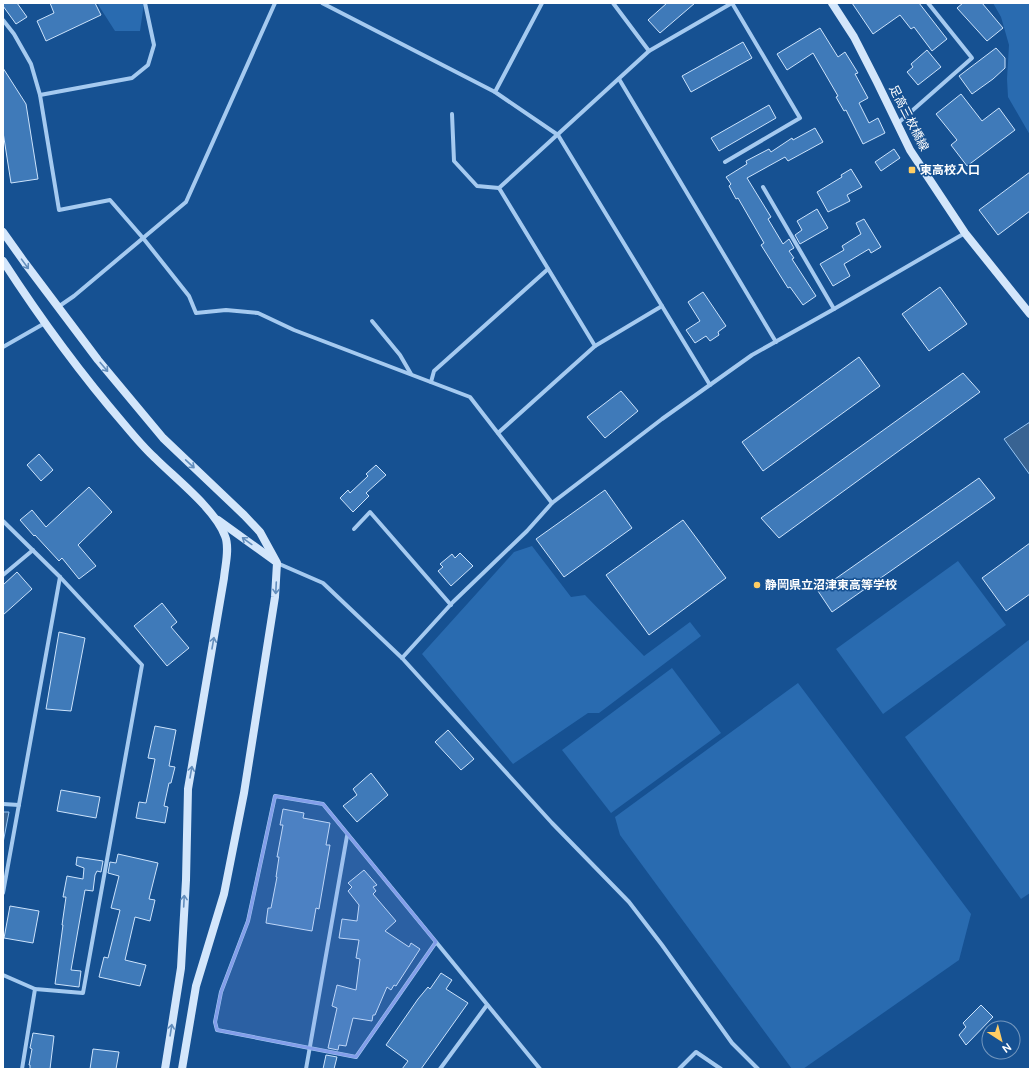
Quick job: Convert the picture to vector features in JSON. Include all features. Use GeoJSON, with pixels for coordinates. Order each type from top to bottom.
{"type":"FeatureCollection","features":[{"type":"Feature","properties":{"kind":"street"},"geometry":{"type":"LineString","coordinates":[[40,95],[132,78],[148,65],[154,45],[145,3]]}},
{"type":"Feature","properties":{"kind":"street"},"geometry":{"type":"LineString","coordinates":[[58,307],[74,296],[186,202],[275,3]]}},
{"type":"Feature","properties":{"kind":"street"},"geometry":{"type":"LineString","coordinates":[[322,3],[495,92],[558,135],[710,385]]}},
{"type":"Feature","properties":{"kind":"street"},"geometry":{"type":"LineString","coordinates":[[495,92],[542,3]]}},
{"type":"Feature","properties":{"kind":"street"},"geometry":{"type":"LineString","coordinates":[[613,3],[649,51]]}},
{"type":"Feature","properties":{"kind":"street"},"geometry":{"type":"LineString","coordinates":[[452,114],[454,161],[477,186],[499,188],[649,51],[732,3],[800,118],[725,162]]}},
{"type":"Feature","properties":{"kind":"street","name":"足高三枚橋線"},"geometry":{"type":"LineString","coordinates":[[832,3],[854,37],[910,150],[965,233],[1030,314]]}},
{"type":"Feature","properties":{"kind":"street"},"geometry":{"type":"LineString","coordinates":[[897,124],[972,58],[928,3]]}},
{"type":"Feature","properties":{"kind":"street"},"geometry":{"type":"LineString","coordinates":[[3,20],[14,34],[31,64],[40,95],[58,210],[110,200],[143,238],[189,296],[196,313],[226,310],[258,313],[294,330],[470,397],[552,503]]}},
{"type":"Feature","properties":{"kind":"street"},"geometry":{"type":"LineString","coordinates":[[619,79],[776,342]]}},
{"type":"Feature","properties":{"kind":"street"},"geometry":{"type":"LineString","coordinates":[[763,187],[834,309]]}},
{"type":"Feature","properties":{"kind":"street"},"geometry":{"type":"LineString","coordinates":[[499,188],[595,346]]}},
{"type":"Feature","properties":{"kind":"street"},"geometry":{"type":"LineString","coordinates":[[3,232],[25,264],[98,360],[163,438],[260,532],[277,563],[275,597],[244,793],[224,894],[196,986],[182,1069]]}},
{"type":"Feature","properties":{"kind":"street"},"geometry":{"type":"LineString","coordinates":[[402,658],[451,605],[527,531],[552,503],[662,419],[752,355],[965,233]]}},
{"type":"Feature","properties":{"kind":"street"},"geometry":{"type":"LineString","coordinates":[[3,261],[45,323],[85,376],[124,424],[153,456],[216,519],[277,563],[324,583],[402,658],[552,823],[629,902],[662,945],[732,1043],[758,1069]]}},
{"type":"Feature","properties":{"kind":"street"},"geometry":{"type":"LineString","coordinates":[[431,382],[434,371],[548,269]]}},
{"type":"Feature","properties":{"kind":"street"},"geometry":{"type":"LineString","coordinates":[[498,433],[595,346],[662,306]]}},
{"type":"Feature","properties":{"kind":"street"},"geometry":{"type":"LineString","coordinates":[[372,321],[400,356],[411,374]]}},
{"type":"Feature","properties":{"kind":"street"},"geometry":{"type":"LineString","coordinates":[[3,347],[45,323]]}},
{"type":"Feature","properties":{"kind":"street"},"geometry":{"type":"LineString","coordinates":[[354,529],[370,512],[451,605]]}},
{"type":"Feature","properties":{"kind":"street"},"geometry":{"type":"LineString","coordinates":[[165,1069],[181,968],[186,880],[188,789],[227,551],[226,537],[216,519]]}},
{"type":"Feature","properties":{"kind":"street"},"geometry":{"type":"LineString","coordinates":[[3,521],[60,577],[142,665],[83,993],[35,989],[3,975]]}},
{"type":"Feature","properties":{"kind":"street"},"geometry":{"type":"LineString","coordinates":[[3,575],[33,550]]}},
{"type":"Feature","properties":{"kind":"street"},"geometry":{"type":"LineString","coordinates":[[3,893],[60,577]]}},
{"type":"Feature","properties":{"kind":"street"},"geometry":{"type":"LineString","coordinates":[[436,942],[356,1057],[217,1030],[215,1022],[221,992],[248,921],[275,796],[323,804],[347,836],[436,942],[540,1069]]}},
{"type":"Feature","properties":{"kind":"street"},"geometry":{"type":"LineString","coordinates":[[3,804],[19,805]]}},
{"type":"Feature","properties":{"kind":"street"},"geometry":{"type":"LineString","coordinates":[[306,1069],[311,1048],[347,836]]}},
{"type":"Feature","properties":{"kind":"street"},"geometry":{"type":"LineString","coordinates":[[22,1069],[35,989]]}},
{"type":"Feature","properties":{"kind":"street"},"geometry":{"type":"LineString","coordinates":[[440,1069],[487,1005]]}},
{"type":"Feature","properties":{"kind":"street"},"geometry":{"type":"LineString","coordinates":[[679,1069],[696,1052],[721,1069]]}},
{"type":"Feature","properties":{"kind":"highlighted area"},"geometry":{"type":"Polygon","coordinates":[[[275,796],[323,804],[436,942],[356,1057],[217,1030],[215,1022],[221,992],[248,921],[275,796]]]}},
{"type":"Feature","properties":{"kind":"shaded area"},"geometry":{"type":"Polygon","coordinates":[[[97,3],[144,3],[140,31],[115,31],[97,3]]]}},
{"type":"Feature","properties":{"kind":"shaded area"},"geometry":{"type":"Polygon","coordinates":[[[993,3],[1030,3],[1030,135],[1008,97],[1007,79],[1009,45],[1001,17],[993,3]]]}},
{"type":"Feature","properties":{"kind":"shaded area"},"geometry":{"type":"Polygon","coordinates":[[[1030,422],[1030,475],[1004,439],[1030,422]]]}},
{"type":"Feature","properties":{"kind":"shaded area"},"geometry":{"type":"Polygon","coordinates":[[[532,546],[571,597],[585,595],[644,656],[690,622],[701,636],[599,713],[588,713],[513,764],[422,654],[514,552],[532,546]]]}},
{"type":"Feature","properties":{"kind":"shaded area"},"geometry":{"type":"Polygon","coordinates":[[[958,561],[1006,625],[883,714],[836,649],[958,561]]]}},
{"type":"Feature","properties":{"kind":"shaded area"},"geometry":{"type":"Polygon","coordinates":[[[1030,639],[1030,893],[1021,899],[905,737],[1030,639]]]}},
{"type":"Feature","properties":{"kind":"shaded area"},"geometry":{"type":"Polygon","coordinates":[[[672,668],[721,733],[611,813],[562,750],[672,668]]]}},
{"type":"Feature","properties":{"kind":"shaded area"},"geometry":{"type":"Polygon","coordinates":[[[798,683],[971,914],[959,960],[803,1069],[792,1069],[620,835],[615,817],[798,683]]]}},
{"type":"Feature","properties":{"kind":"shaded area"},"geometry":{"type":"Polygon","coordinates":[[[3,812],[9,812],[3,843],[3,812]]]}},
{"type":"Feature","properties":{"kind":"building"},"geometry":{"type":"Polygon","coordinates":[[[3,3],[17,3],[27,17],[16,24],[3,6],[3,3]]]}},
{"type":"Feature","properties":{"kind":"building"},"geometry":{"type":"Polygon","coordinates":[[[50,3],[95,3],[101,15],[46,41],[37,21],[54,13],[50,3]]]}},
{"type":"Feature","properties":{"kind":"building"},"geometry":{"type":"Polygon","coordinates":[[[667,3],[695,3],[660,33],[648,20],[667,3]]]}},
{"type":"Feature","properties":{"kind":"building"},"geometry":{"type":"Polygon","coordinates":[[[852,3],[919,3],[947,39],[932,51],[914,27],[911,29],[900,15],[873,34],[852,3]]]}},
{"type":"Feature","properties":{"kind":"building"},"geometry":{"type":"Polygon","coordinates":[[[963,3],[982,3],[1003,28],[987,41],[957,8],[963,3]]]}},
{"type":"Feature","properties":{"kind":"building"},"geometry":{"type":"Polygon","coordinates":[[[820,28],[838,57],[845,52],[858,73],[855,74],[868,98],[859,103],[869,123],[878,118],[885,133],[863,144],[846,110],[844,111],[836,97],[838,96],[813,53],[787,70],[777,54],[820,28]]]}},
{"type":"Feature","properties":{"kind":"building"},"geometry":{"type":"Polygon","coordinates":[[[743,42],[752,58],[691,92],[682,76],[743,42]]]}},
{"type":"Feature","properties":{"kind":"building"},"geometry":{"type":"Polygon","coordinates":[[[996,48],[1005,58],[1005,68],[993,79],[972,94],[959,76],[996,48]]]}},
{"type":"Feature","properties":{"kind":"building"},"geometry":{"type":"Polygon","coordinates":[[[927,50],[941,67],[918,85],[907,72],[913,67],[911,64],[927,50]]]}},
{"type":"Feature","properties":{"kind":"building"},"geometry":{"type":"Polygon","coordinates":[[[3,68],[26,104],[38,179],[11,183],[3,132],[3,68]]]}},
{"type":"Feature","properties":{"kind":"building"},"geometry":{"type":"Polygon","coordinates":[[[961,94],[982,121],[999,108],[1015,130],[967,166],[951,145],[957,140],[936,114],[961,94]]]}},
{"type":"Feature","properties":{"kind":"building"},"geometry":{"type":"Polygon","coordinates":[[[769,105],[776,118],[719,151],[711,138],[769,105]]]}},
{"type":"Feature","properties":{"kind":"building"},"geometry":{"type":"Polygon","coordinates":[[[815,128],[823,142],[788,161],[785,157],[747,178],[771,217],[768,219],[783,244],[789,239],[794,248],[789,251],[794,258],[792,259],[816,296],[803,305],[790,287],[788,288],[761,245],[764,243],[738,198],[736,199],[729,186],[731,184],[726,177],[747,164],[746,161],[769,149],[771,152],[792,138],[793,140],[815,128]]]}},
{"type":"Feature","properties":{"kind":"building"},"geometry":{"type":"Polygon","coordinates":[[[894,149],[900,158],[881,171],[875,162],[894,149]]]}},
{"type":"Feature","properties":{"kind":"building"},"geometry":{"type":"Polygon","coordinates":[[[851,169],[862,187],[847,195],[850,201],[828,212],[817,192],[842,177],[841,175],[851,169]]]}},
{"type":"Feature","properties":{"kind":"building"},"geometry":{"type":"Polygon","coordinates":[[[1030,172],[1030,211],[998,235],[979,210],[1030,172]]]}},
{"type":"Feature","properties":{"kind":"building"},"geometry":{"type":"Polygon","coordinates":[[[817,209],[828,228],[800,244],[795,235],[802,230],[797,221],[817,209]]]}},
{"type":"Feature","properties":{"kind":"building"},"geometry":{"type":"Polygon","coordinates":[[[864,219],[881,247],[871,253],[869,249],[844,264],[850,276],[833,286],[820,264],[844,250],[842,246],[861,234],[856,223],[864,219]]]}},
{"type":"Feature","properties":{"kind":"building"},"geometry":{"type":"Polygon","coordinates":[[[940,287],[967,324],[929,351],[902,314],[940,287]]]}},
{"type":"Feature","properties":{"kind":"building"},"geometry":{"type":"Polygon","coordinates":[[[703,292],[726,326],[718,332],[719,335],[710,341],[706,336],[695,343],[686,330],[700,321],[688,302],[703,292]]]}},
{"type":"Feature","properties":{"kind":"building"},"geometry":{"type":"Polygon","coordinates":[[[859,357],[880,386],[763,471],[742,442],[859,357]]]}},
{"type":"Feature","properties":{"kind":"building"},"geometry":{"type":"Polygon","coordinates":[[[963,373],[980,392],[779,538],[761,518],[963,373]]]}},
{"type":"Feature","properties":{"kind":"building"},"geometry":{"type":"Polygon","coordinates":[[[621,391],[638,411],[605,438],[587,417],[621,391]]]}},
{"type":"Feature","properties":{"kind":"building"},"geometry":{"type":"Polygon","coordinates":[[[39,454],[53,470],[41,481],[27,465],[39,454]]]}},
{"type":"Feature","properties":{"kind":"building"},"geometry":{"type":"Polygon","coordinates":[[[376,465],[386,475],[366,493],[369,496],[353,512],[340,498],[348,490],[350,493],[368,476],[366,474],[376,465]]]}},
{"type":"Feature","properties":{"kind":"building"},"geometry":{"type":"Polygon","coordinates":[[[979,478],[995,498],[832,612],[818,591],[979,478]]]}},
{"type":"Feature","properties":{"kind":"building"},"geometry":{"type":"Polygon","coordinates":[[[89,487],[112,512],[78,545],[96,566],[79,579],[62,558],[59,561],[20,520],[32,510],[46,527],[89,487]]]}},
{"type":"Feature","properties":{"kind":"building"},"geometry":{"type":"Polygon","coordinates":[[[605,490],[632,528],[564,577],[536,539],[605,490]]]}},
{"type":"Feature","properties":{"kind":"building"},"geometry":{"type":"Polygon","coordinates":[[[683,520],[726,578],[649,635],[606,575],[683,520]]]}},
{"type":"Feature","properties":{"kind":"building"},"geometry":{"type":"Polygon","coordinates":[[[1030,543],[1030,594],[1006,611],[982,578],[1030,543]]]}},
{"type":"Feature","properties":{"kind":"building"},"geometry":{"type":"Polygon","coordinates":[[[460,553],[473,566],[451,586],[438,571],[443,567],[440,564],[452,554],[455,558],[460,553]]]}},
{"type":"Feature","properties":{"kind":"building"},"geometry":{"type":"Polygon","coordinates":[[[17,572],[32,589],[3,615],[3,585],[17,572]]]}},
{"type":"Feature","properties":{"kind":"building"},"geometry":{"type":"Polygon","coordinates":[[[162,603],[177,622],[171,627],[189,648],[167,666],[134,626],[162,603]]]}},
{"type":"Feature","properties":{"kind":"building"},"geometry":{"type":"Polygon","coordinates":[[[59,632],[85,638],[71,711],[46,709],[59,632]]]}},
{"type":"Feature","properties":{"kind":"building"},"geometry":{"type":"Polygon","coordinates":[[[155,726],[176,730],[169,766],[175,767],[171,783],[169,783],[164,806],[168,807],[165,823],[136,818],[139,802],[146,803],[151,779],[155,759],[148,758],[155,726]]]}},
{"type":"Feature","properties":{"kind":"building"},"geometry":{"type":"Polygon","coordinates":[[[448,730],[474,759],[461,770],[435,742],[448,730]]]}},
{"type":"Feature","properties":{"kind":"building"},"geometry":{"type":"Polygon","coordinates":[[[371,773],[388,795],[357,822],[343,806],[357,795],[353,789],[371,773]]]}},
{"type":"Feature","properties":{"kind":"building"},"geometry":{"type":"Polygon","coordinates":[[[61,790],[100,797],[96,818],[57,811],[61,790]]]}},
{"type":"Feature","properties":{"kind":"building"},"geometry":{"type":"Polygon","coordinates":[[[283,809],[304,813],[303,818],[330,823],[326,845],[330,845],[319,909],[316,908],[312,931],[266,923],[268,908],[271,908],[277,877],[279,857],[277,857],[283,825],[280,825],[283,809]]]}},
{"type":"Feature","properties":{"kind":"building"},"geometry":{"type":"Polygon","coordinates":[[[118,854],[158,863],[149,899],[155,900],[150,921],[135,917],[125,960],[146,965],[140,986],[99,977],[104,957],[108,958],[120,910],[111,908],[119,876],[108,873],[110,862],[116,863],[118,854]]]}},
{"type":"Feature","properties":{"kind":"building"},"geometry":{"type":"Polygon","coordinates":[[[77,857],[103,861],[101,872],[97,871],[95,875],[93,891],[85,890],[71,970],[81,971],[79,987],[55,984],[66,897],[63,897],[67,876],[83,879],[84,868],[76,865],[77,857]]]}},
{"type":"Feature","properties":{"kind":"building"},"geometry":{"type":"Polygon","coordinates":[[[364,870],[377,885],[373,887],[376,891],[373,894],[396,921],[385,931],[409,947],[411,943],[420,949],[396,986],[394,985],[391,990],[387,987],[375,1015],[373,1015],[372,1021],[353,1018],[346,1046],[339,1045],[338,1050],[328,1048],[337,1008],[332,1006],[337,985],[356,990],[360,959],[356,958],[359,940],[339,938],[342,919],[357,921],[359,905],[348,891],[352,887],[348,883],[364,870]]]}},
{"type":"Feature","properties":{"kind":"building"},"geometry":{"type":"Polygon","coordinates":[[[10,906],[39,911],[33,943],[4,938],[10,906]]]}},
{"type":"Feature","properties":{"kind":"building"},"geometry":{"type":"Polygon","coordinates":[[[441,973],[452,980],[446,989],[468,1003],[421,1069],[402,1069],[408,1061],[386,1045],[418,999],[428,987],[430,989],[441,973]]]}},
{"type":"Feature","properties":{"kind":"building"},"geometry":{"type":"Polygon","coordinates":[[[981,1005],[993,1017],[990,1020],[981,1020],[981,1029],[966,1045],[959,1035],[966,1027],[963,1023],[981,1005]]]}},
{"type":"Feature","properties":{"kind":"building"},"geometry":{"type":"Polygon","coordinates":[[[33,1033],[54,1036],[50,1069],[30,1069],[29,1065],[32,1049],[30,1048],[33,1033]]]}},
{"type":"Feature","properties":{"kind":"building"},"geometry":{"type":"Polygon","coordinates":[[[93,1049],[119,1052],[116,1069],[90,1069],[93,1049]]]}},
{"type":"Feature","properties":{"kind":"building"},"geometry":{"type":"Polygon","coordinates":[[[326,1055],[337,1057],[334,1069],[323,1069],[326,1055]]]}},
{"type":"Feature","properties":{"kind":"place","name":"東高校入口"},"geometry":{"type":"Point","coordinates":[912,170]}},
{"type":"Feature","properties":{"kind":"place","name":"静岡県立沼津東高等学校"},"geometry":{"type":"Point","coordinates":[757,585]}}]}
